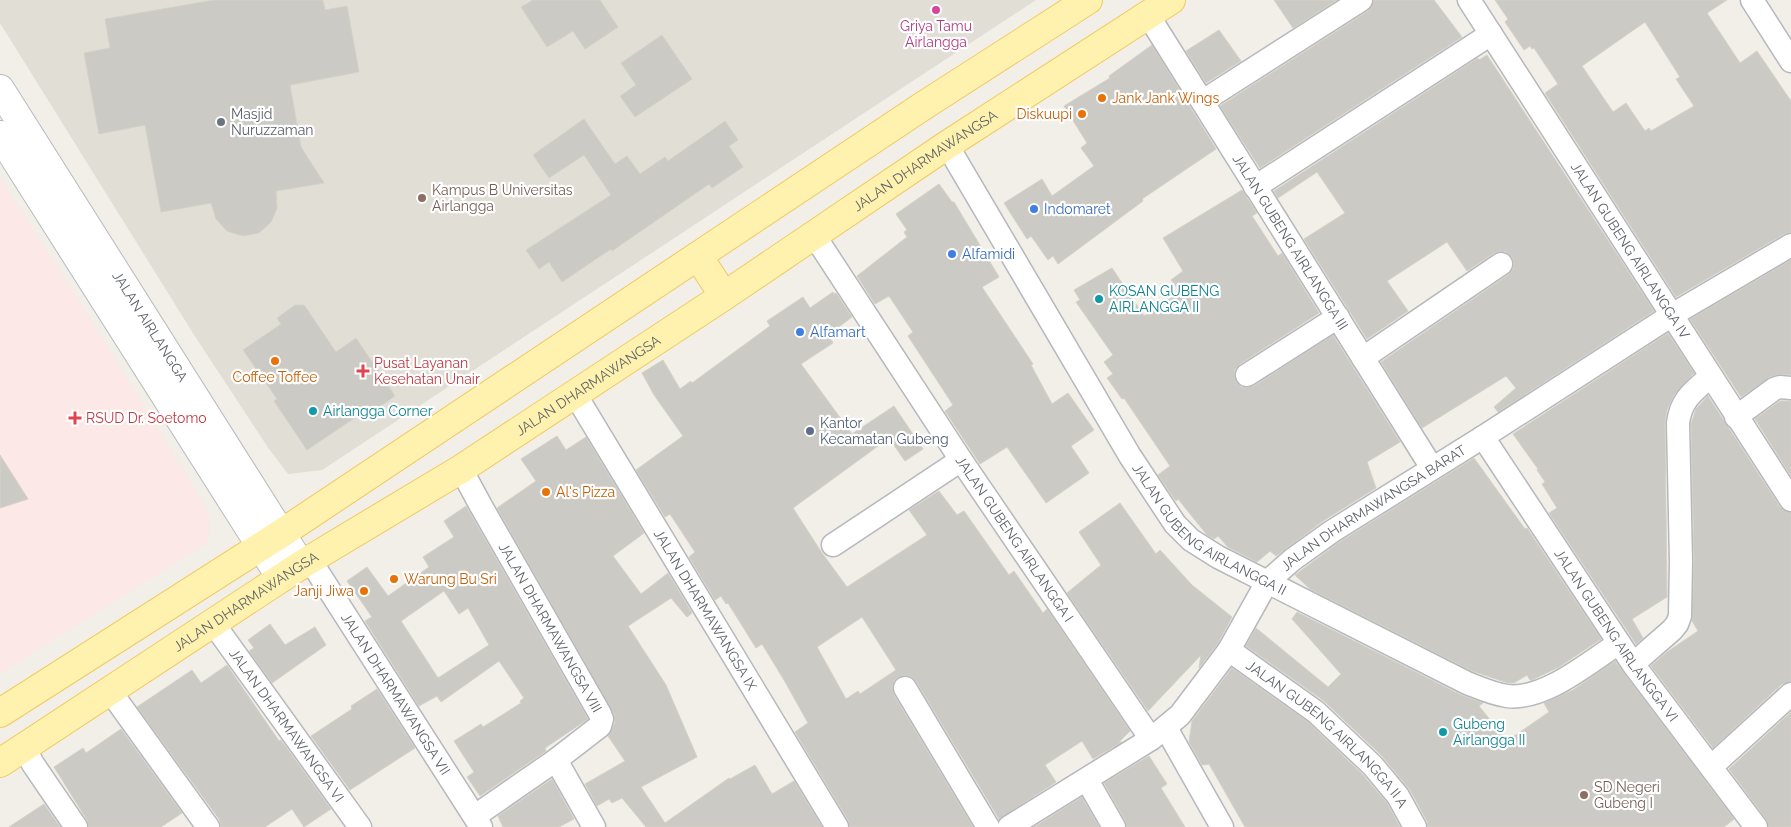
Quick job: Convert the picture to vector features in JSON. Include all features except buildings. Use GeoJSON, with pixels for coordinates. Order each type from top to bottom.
{"type":"FeatureCollection","features":[{"type":"Feature","properties":{"kind":"main road"},"geometry":{"type":"LineString","coordinates":[[0,713],[271,540],[923,106],[1088,0]]}},
{"type":"Feature","properties":{"kind":"main road","name":"JALAN DHARMAWANGSA"},"geometry":{"type":"LineString","coordinates":[[0,763],[297,568],[461,468],[575,394],[814,236],[947,145],[1171,0]]}},
{"type":"Feature","properties":{"kind":"main road","name":"JALAN AIRLANGGA"},"geometry":{"type":"LineString","coordinates":[[0,89],[271,540]]}},
{"type":"Feature","properties":{"kind":"main road","name":"JALAN AIRLANGGA"},"geometry":{"type":"LineString","coordinates":[[0,135],[271,540],[297,568]]}},
{"type":"Feature","properties":{"kind":"main road"},"geometry":{"type":"LineString","coordinates":[[698,256],[724,296]]}},
{"type":"Feature","properties":{"kind":"street"},"geometry":{"type":"LineString","coordinates":[[1203,101],[1361,0]]}},
{"type":"Feature","properties":{"kind":"street","name":"JALAN GUBENG AIRLANGGA IV"},"geometry":{"type":"LineString","coordinates":[[1469,0],[1791,500]]}},
{"type":"Feature","properties":{"kind":"street"},"geometry":{"type":"LineString","coordinates":[[1752,0],[1791,61]]}},
{"type":"Feature","properties":{"kind":"street","name":"JALAN GUBENG AIRLANGGA III"},"geometry":{"type":"LineString","coordinates":[[1148,15],[1432,468]]}},
{"type":"Feature","properties":{"kind":"street"},"geometry":{"type":"LineString","coordinates":[[1255,187],[1491,34]]}},
{"type":"Feature","properties":{"kind":"street","name":"JALAN GUBENG AIRLANGGA II"},"geometry":{"type":"LineString","coordinates":[[947,145],[1130,456],[1175,524],[1191,540],[1218,557],[1267,582],[1467,683],[1490,692],[1508,696],[1531,695],[1540,692],[1619,643]]}},
{"type":"Feature","properties":{"kind":"street","name":"JALAN GUBENG AIRLANGGA I"},"geometry":{"type":"LineString","coordinates":[[814,236],[961,460],[1159,733],[1222,827]]}},
{"type":"Feature","properties":{"kind":"street","name":"JALAN DHARMAWANGSA BARAT"},"geometry":{"type":"LineString","coordinates":[[1009,827],[1087,780],[1159,733],[1180,715],[1229,650],[1267,582],[1292,560],[1330,532],[1483,437],[1672,315],[1791,245]]}},
{"type":"Feature","properties":{"kind":"street"},"geometry":{"type":"LineString","coordinates":[[1363,358],[1501,264]]}},
{"type":"Feature","properties":{"kind":"street"},"geometry":{"type":"LineString","coordinates":[[1247,375],[1338,317]]}},
{"type":"Feature","properties":{"kind":"street"},"geometry":{"type":"LineString","coordinates":[[1633,664],[1672,630],[1680,616],[1681,561],[1678,423],[1680,412],[1687,398],[1711,376]]}},
{"type":"Feature","properties":{"kind":"street"},"geometry":{"type":"LineString","coordinates":[[1736,417],[1774,389],[1780,387],[1791,388]]}},
{"type":"Feature","properties":{"kind":"street","name":"JALAN DHARMAWANGSA IX"},"geometry":{"type":"LineString","coordinates":[[575,394],[838,827]]}},
{"type":"Feature","properties":{"kind":"street","name":"JALAN GUBENG AIRLANGGA VI"},"geometry":{"type":"LineString","coordinates":[[1483,437],[1633,664],[1756,827]]}},
{"type":"Feature","properties":{"kind":"street"},"geometry":{"type":"LineString","coordinates":[[833,545],[961,460]]}},
{"type":"Feature","properties":{"kind":"street","name":"JALAN DHARMAWANGSA VIII"},"geometry":{"type":"LineString","coordinates":[[461,468],[602,719],[600,726],[478,821]]}},
{"type":"Feature","properties":{"kind":"street","name":"JALAN DHARMAWANGSA VII"},"geometry":{"type":"LineString","coordinates":[[297,568],[478,821]]}},
{"type":"Feature","properties":{"kind":"street","name":"JALAN DHARMAWANGSA VI"},"geometry":{"type":"LineString","coordinates":[[213,623],[360,827]]}},
{"type":"Feature","properties":{"kind":"street","name":"JALAN GUBENG AIRLANGGA II A"},"geometry":{"type":"LineString","coordinates":[[1229,650],[1316,712],[1373,766],[1398,796],[1415,827]]}},
{"type":"Feature","properties":{"kind":"street"},"geometry":{"type":"LineString","coordinates":[[905,688],[988,827]]}},
{"type":"Feature","properties":{"kind":"street"},"geometry":{"type":"LineString","coordinates":[[110,691],[208,827]]}},
{"type":"Feature","properties":{"kind":"street"},"geometry":{"type":"LineString","coordinates":[[1711,767],[1791,694]]}},
{"type":"Feature","properties":{"kind":"street"},"geometry":{"type":"LineString","coordinates":[[24,747],[33,764],[76,827]]}},
{"type":"Feature","properties":{"kind":"street"},"geometry":{"type":"LineString","coordinates":[[556,760],[594,827]]}},
{"type":"Feature","properties":{"kind":"street"},"geometry":{"type":"LineString","coordinates":[[1087,780],[1114,827]]}},
{"type":"Feature","properties":{"kind":"shaded area","name":"Kampus B Universitas Airlangga"},"geometry":{"type":"Polygon","coordinates":[[[0,0],[1036,0],[322,470],[288,474],[269,449],[196,338],[0,23],[0,0]]]}},
{"type":"Feature","properties":{"kind":"shaded area","name":"RSUD Dr. Soetomo"},"geometry":{"type":"Polygon","coordinates":[[[0,178],[93,323],[209,513],[210,531],[206,544],[0,674],[0,178]]]}},
{"type":"Feature","properties":{"kind":"place","name":"Griya Tamu Airlangga"},"geometry":{"type":"Point","coordinates":[936,10]}},
{"type":"Feature","properties":{"kind":"place","name":"Jank Jank Wings"},"geometry":{"type":"Point","coordinates":[1102,98]}},
{"type":"Feature","properties":{"kind":"place","name":"Diskuupi"},"geometry":{"type":"Point","coordinates":[1082,114]}},
{"type":"Feature","properties":{"kind":"place","name":"Masjid Nuruzzaman"},"geometry":{"type":"Point","coordinates":[221,122]}},
{"type":"Feature","properties":{"kind":"place","name":"Kampus B Universitas Airlangga"},"geometry":{"type":"Point","coordinates":[422,198]}},
{"type":"Feature","properties":{"kind":"place","name":"Indomaret"},"geometry":{"type":"Point","coordinates":[1034,209]}},
{"type":"Feature","properties":{"kind":"place","name":"Alfamidi"},"geometry":{"type":"Point","coordinates":[952,254]}},
{"type":"Feature","properties":{"kind":"place","name":"KOSAN GUBENG AIRLANGGA II"},"geometry":{"type":"Point","coordinates":[1099,299]}},
{"type":"Feature","properties":{"kind":"place","name":"Alfamart"},"geometry":{"type":"Point","coordinates":[800,332]}},
{"type":"Feature","properties":{"kind":"place","name":"Coffee Toffee"},"geometry":{"type":"Point","coordinates":[275,361]}},
{"type":"Feature","properties":{"kind":"place","name":"Pusat Layanan Kesehatan Unair"},"geometry":{"type":"Point","coordinates":[363,371]}},
{"type":"Feature","properties":{"kind":"place","name":"Airlangga Corner"},"geometry":{"type":"Point","coordinates":[313,411]}},
{"type":"Feature","properties":{"kind":"place","name":"RSUD Dr. Soetomo"},"geometry":{"type":"Point","coordinates":[75,418]}},
{"type":"Feature","properties":{"kind":"place","name":"Kantor Kecamatan Gubeng"},"geometry":{"type":"Point","coordinates":[810,431]}},
{"type":"Feature","properties":{"kind":"place","name":"Al's Pizza"},"geometry":{"type":"Point","coordinates":[546,492]}},
{"type":"Feature","properties":{"kind":"place","name":"Warung Bu Sri"},"geometry":{"type":"Point","coordinates":[394,579]}},
{"type":"Feature","properties":{"kind":"place","name":"Janji Jiwa"},"geometry":{"type":"Point","coordinates":[364,591]}},
{"type":"Feature","properties":{"kind":"place","name":"Gubeng Airlangga II"},"geometry":{"type":"Point","coordinates":[1443,732]}},
{"type":"Feature","properties":{"kind":"place","name":"SD Negeri Gubeng I"},"geometry":{"type":"Point","coordinates":[1584,795]}}]}
